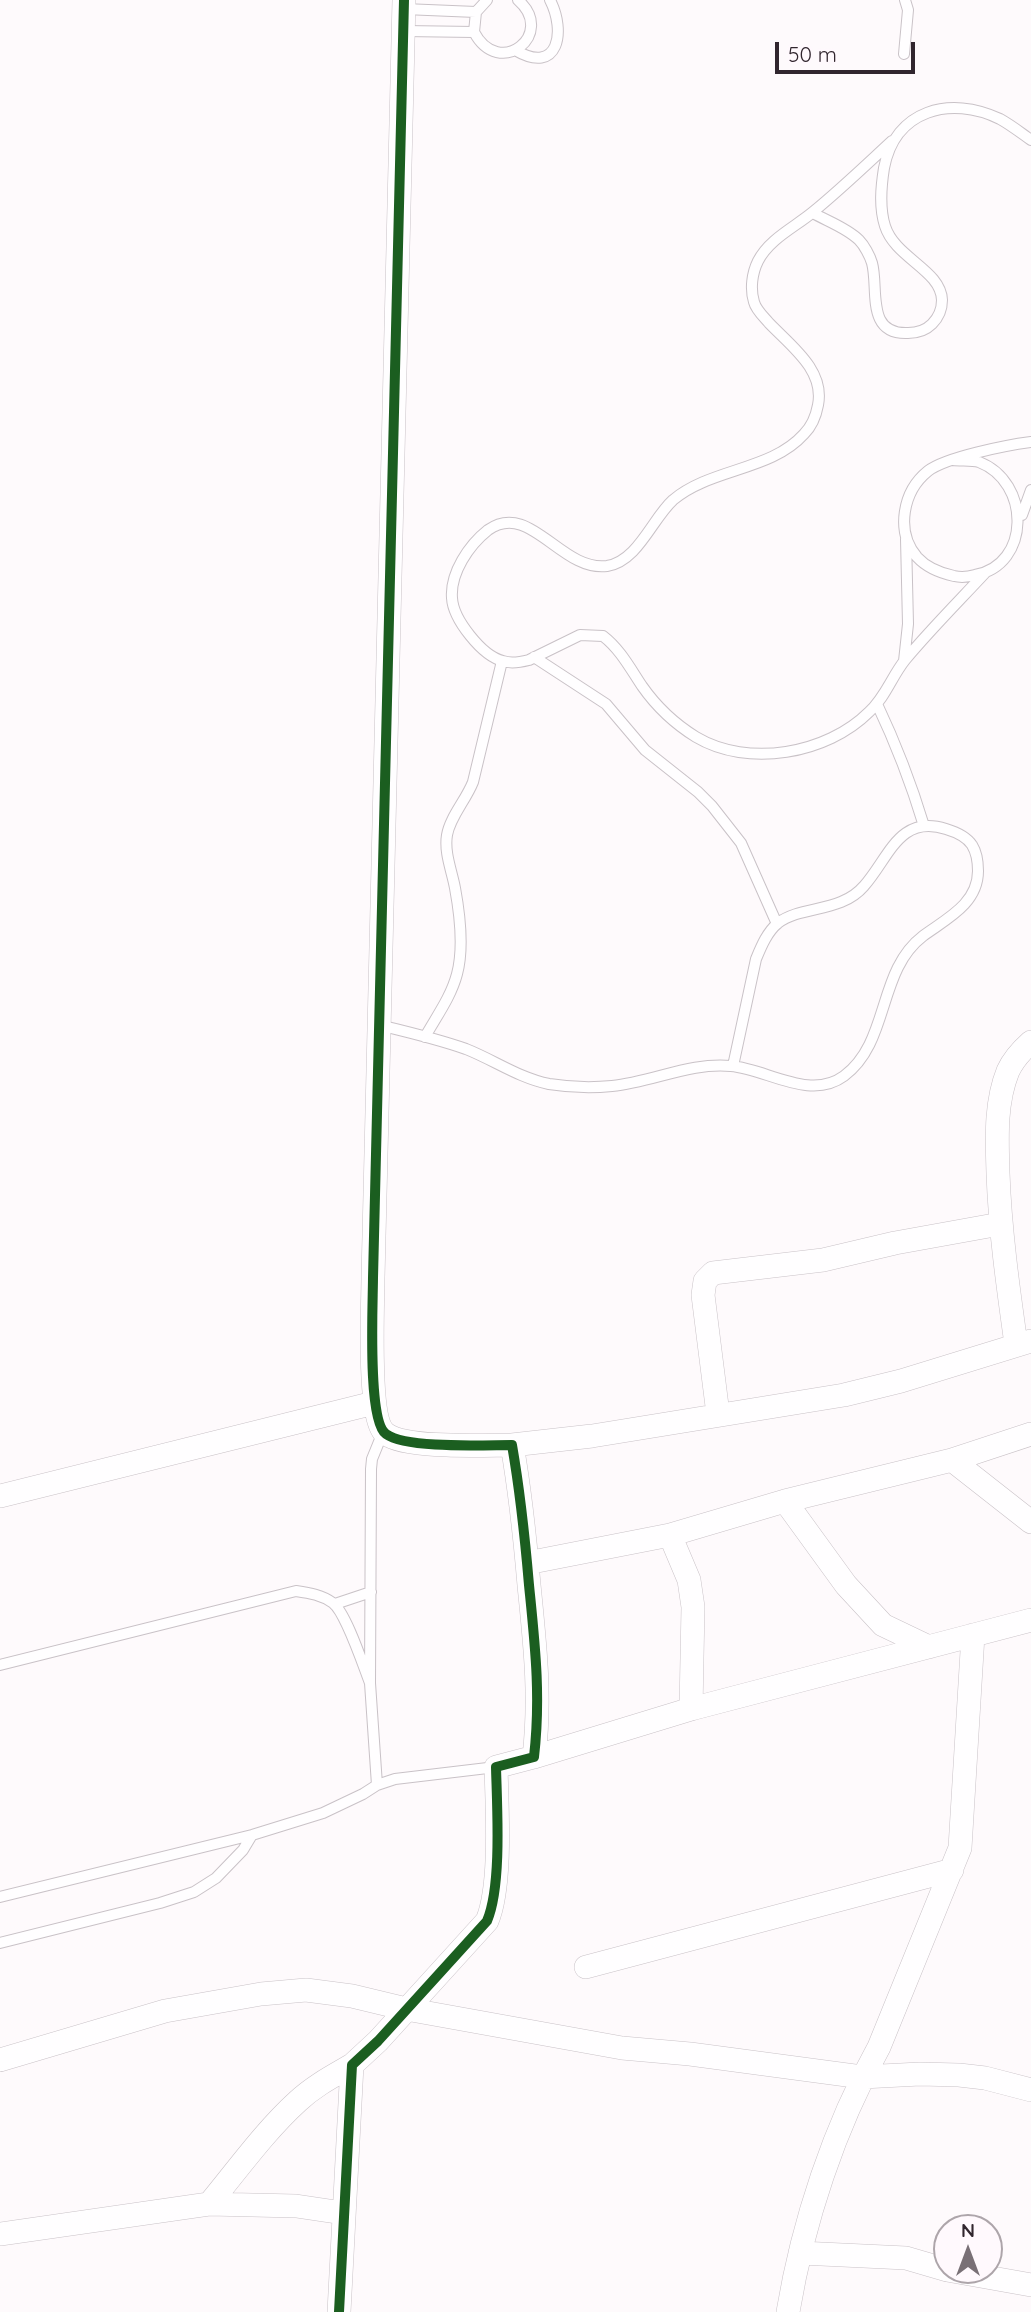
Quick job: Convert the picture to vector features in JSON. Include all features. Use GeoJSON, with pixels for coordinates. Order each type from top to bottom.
{"type":"FeatureCollection","features":[{"type":"Feature","properties":{"kind":"street"},"geometry":{"type":"LineString","coordinates":[[403,8],[373,1277],[374,1403],[378,1424],[383,1432],[405,1442],[512,1445],[580,1438],[844,1395],[901,1381],[1023,1343],[1000,1224],[996,1138],[1000,1098],[1009,1070],[1031,1042]]}},
{"type":"Feature","properties":{"kind":"street"},"geometry":{"type":"LineString","coordinates":[[718,1414],[703,1295],[705,1281],[713,1273],[720,1270],[823,1260],[895,1243],[1000,1224]]}},
{"type":"Feature","properties":{"kind":"street"},"geometry":{"type":"LineString","coordinates":[[0,1496],[374,1403]]}},
{"type":"Feature","properties":{"kind":"street"},"geometry":{"type":"LineString","coordinates":[[527,1563],[670,1535],[785,1501],[951,1460],[1031,1434]]}},
{"type":"Feature","properties":{"kind":"street"},"geometry":{"type":"LineString","coordinates":[[512,1445],[539,1681],[534,1758]]}},
{"type":"Feature","properties":{"kind":"street"},"geometry":{"type":"LineString","coordinates":[[951,1460],[1031,1522]]}},
{"type":"Feature","properties":{"kind":"street"},"geometry":{"type":"LineString","coordinates":[[785,1501],[846,1585],[883,1625],[929,1647]]}},
{"type":"Feature","properties":{"kind":"street"},"geometry":{"type":"LineString","coordinates":[[670,1535],[689,1580],[693,1606],[691,1709]]}},
{"type":"Feature","properties":{"kind":"street"},"geometry":{"type":"LineString","coordinates":[[209,2204],[276,2123],[316,2086],[352,2065],[378,2041],[487,1921],[493,1908],[496,1767],[534,1758],[691,1709],[1031,1620]]}},
{"type":"Feature","properties":{"kind":"street"},"geometry":{"type":"LineString","coordinates":[[788,2312],[812,2205],[862,2077],[884,2035],[961,1848],[973,1635]]}},
{"type":"Feature","properties":{"kind":"street"},"geometry":{"type":"LineString","coordinates":[[586,1967],[951,1870]]}},
{"type":"Feature","properties":{"kind":"street"},"geometry":{"type":"LineString","coordinates":[[0,2060],[165,2011],[261,1994],[306,1990],[352,1996],[564,2040],[862,2077],[959,2075],[985,2078],[1031,2090]]}},
{"type":"Feature","properties":{"kind":"street"},"geometry":{"type":"LineString","coordinates":[[340,2312],[352,2065]]}},
{"type":"Feature","properties":{"kind":"street"},"geometry":{"type":"LineString","coordinates":[[0,2234],[209,2204],[296,2206],[344,2213]]}},
{"type":"Feature","properties":{"kind":"street"},"geometry":{"type":"LineString","coordinates":[[800,2253],[906,2258],[933,2266]]}},
{"type":"Feature","properties":{"kind":"street"},"geometry":{"type":"LineString","coordinates":[[1003,2281],[1031,2285]]}},
{"type":"Feature","properties":{"kind":"lane"},"geometry":{"type":"LineString","coordinates":[[515,50],[529,36],[531,16],[522,4],[537,0]]}},
{"type":"Feature","properties":{"kind":"lane"},"geometry":{"type":"LineString","coordinates":[[403,8],[474,32],[486,48],[495,52],[515,50],[526,57],[539,60],[551,55],[556,46],[558,18],[550,0]]}},
{"type":"Feature","properties":{"kind":"lane"},"geometry":{"type":"LineString","coordinates":[[904,54],[908,10],[905,0]]}},
{"type":"Feature","properties":{"kind":"lane"},"geometry":{"type":"LineString","coordinates":[[403,8],[481,4],[474,32]]}},
{"type":"Feature","properties":{"kind":"lane"},"geometry":{"type":"LineString","coordinates":[[1031,140],[1002,120],[975,110],[948,109],[922,114],[910,120],[892,141],[813,213],[773,242],[763,253],[757,263],[752,285],[754,302],[759,312],[804,358],[818,381],[817,413],[806,433],[780,452],[707,481],[673,501],[634,549],[613,564],[591,565],[571,557],[519,522],[507,522],[488,530],[470,548],[453,578],[451,596],[456,614],[465,628],[476,642],[502,661],[520,662],[580,635],[603,636],[615,647],[644,688],[674,721],[706,742],[743,752],[793,751],[818,743],[857,723],[877,704],[904,662],[985,573],[1006,560],[1019,539],[1022,515],[1031,491]]}},
{"type":"Feature","properties":{"kind":"lane"},"geometry":{"type":"LineString","coordinates":[[813,213],[849,232],[863,247],[872,263],[874,304],[881,321],[894,331],[903,333],[922,331],[931,325],[942,307],[939,285],[891,239],[883,219],[882,178],[892,141]]}},
{"type":"Feature","properties":{"kind":"lane"},"geometry":{"type":"LineString","coordinates":[[904,662],[908,624],[904,510],[912,487],[930,469],[953,460],[1031,442]]}},
{"type":"Feature","properties":{"kind":"lane"},"geometry":{"type":"LineString","coordinates":[[953,460],[977,461],[1000,472],[1016,491],[1022,515]]}},
{"type":"Feature","properties":{"kind":"lane"},"geometry":{"type":"LineString","coordinates":[[905,534],[917,556],[936,572],[960,578],[985,573]]}},
{"type":"Feature","properties":{"kind":"lane"},"geometry":{"type":"LineString","coordinates":[[534,657],[606,704],[645,750],[712,806],[741,843],[777,924]]}},
{"type":"Feature","properties":{"kind":"lane"},"geometry":{"type":"LineString","coordinates":[[425,1037],[457,974],[461,928],[446,836],[473,782],[502,661]]}},
{"type":"Feature","properties":{"kind":"lane"},"geometry":{"type":"LineString","coordinates":[[877,704],[894,738],[924,826]]}},
{"type":"Feature","properties":{"kind":"lane"},"geometry":{"type":"LineString","coordinates":[[379,1025],[465,1049],[548,1084],[612,1086],[706,1065],[733,1066],[795,1083],[826,1083],[841,1078],[859,1061],[870,1044],[894,974],[906,950],[969,900],[976,884],[978,865],[976,853],[966,838],[941,827],[924,826],[904,833],[870,880],[852,897],[777,924],[761,945],[756,959],[733,1066]]}},
{"type":"Feature","properties":{"kind":"lane"},"geometry":{"type":"LineString","coordinates":[[377,1785],[370,1683],[371,1469],[372,1459],[383,1432]]}},
{"type":"Feature","properties":{"kind":"lane"},"geometry":{"type":"LineString","coordinates":[[0,1665],[296,1591],[318,1595],[335,1604],[370,1683]]}},
{"type":"Feature","properties":{"kind":"lane"},"geometry":{"type":"LineString","coordinates":[[335,1604],[371,1592]]}},
{"type":"Feature","properties":{"kind":"lane"},"geometry":{"type":"LineString","coordinates":[[0,1897],[252,1835],[323,1813],[377,1785],[409,1777],[496,1767]]}},
{"type":"Feature","properties":{"kind":"lane"},"geometry":{"type":"LineString","coordinates":[[0,1943],[194,1892],[216,1878],[243,1850],[252,1835]]}},
{"type":"Feature","properties":{"kind":"cycle path"},"geometry":{"type":"LineString","coordinates":[[339,2312],[352,2065],[378,2041],[487,1921],[492,1906],[497,1867],[496,1767],[534,1757],[537,1713],[533,1629],[512,1445],[446,1445],[396,1439],[386,1434],[380,1425],[374,1386],[373,1277],[404,0]]}}]}
